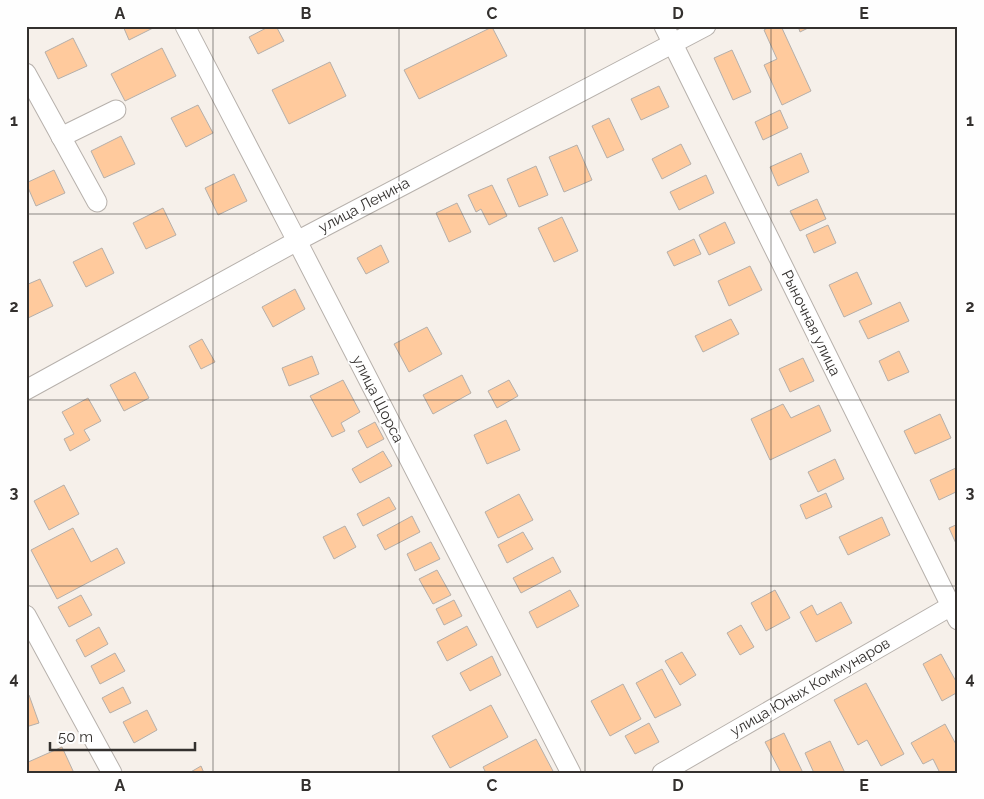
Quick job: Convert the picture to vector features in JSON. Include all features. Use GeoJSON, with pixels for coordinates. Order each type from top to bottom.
{"type":"FeatureCollection","features":[{"type":"Feature","properties":{"kind":"street","name":"улица Щорса"},"geometry":{"type":"LineString","coordinates":[[184,26],[571,773]]}},
{"type":"Feature","properties":{"kind":"street","name":"Рыночная улица"},"geometry":{"type":"LineString","coordinates":[[664,26],[955,609]]}},
{"type":"Feature","properties":{"kind":"street","name":"улица Ленина"},"geometry":{"type":"LineString","coordinates":[[26,390],[296,241],[706,26]]}},
{"type":"Feature","properties":{"kind":"street"},"geometry":{"type":"LineString","coordinates":[[26,73],[97,202]]}},
{"type":"Feature","properties":{"kind":"street"},"geometry":{"type":"LineString","coordinates":[[61,137],[116,110]]}},
{"type":"Feature","properties":{"kind":"street","name":"улица Юных Коммунаров"},"geometry":{"type":"LineString","coordinates":[[662,773],[955,609]]}},
{"type":"Feature","properties":{"kind":"street"},"geometry":{"type":"LineString","coordinates":[[26,615],[112,773]]}},
{"type":"Feature","properties":{"kind":"building"},"geometry":{"type":"Polygon","coordinates":[[[123,26],[157,26],[129,40],[123,26]]]}},
{"type":"Feature","properties":{"kind":"building"},"geometry":{"type":"Polygon","coordinates":[[[270,26],[276,26],[284,41],[258,54],[249,37],[270,26]]]}},
{"type":"Feature","properties":{"kind":"building"},"geometry":{"type":"Polygon","coordinates":[[[771,26],[781,26],[811,91],[782,105],[764,65],[777,59],[764,30],[771,26]]]}},
{"type":"Feature","properties":{"kind":"building"},"geometry":{"type":"Polygon","coordinates":[[[798,26],[812,26],[800,32],[798,26]]]}},
{"type":"Feature","properties":{"kind":"building"},"geometry":{"type":"Polygon","coordinates":[[[492,27],[507,56],[419,99],[404,70],[492,27]]]}},
{"type":"Feature","properties":{"kind":"building"},"geometry":{"type":"Polygon","coordinates":[[[73,38],[87,66],[58,79],[45,52],[73,38]]]}},
{"type":"Feature","properties":{"kind":"building"},"geometry":{"type":"Polygon","coordinates":[[[162,48],[176,76],[125,101],[111,74],[162,48]]]}},
{"type":"Feature","properties":{"kind":"building"},"geometry":{"type":"Polygon","coordinates":[[[732,50],[751,92],[733,100],[714,58],[732,50]]]}},
{"type":"Feature","properties":{"kind":"building"},"geometry":{"type":"Polygon","coordinates":[[[330,62],[346,96],[289,124],[272,90],[330,62]]]}},
{"type":"Feature","properties":{"kind":"building"},"geometry":{"type":"Polygon","coordinates":[[[659,86],[669,107],[641,120],[631,99],[659,86]]]}},
{"type":"Feature","properties":{"kind":"building"},"geometry":{"type":"Polygon","coordinates":[[[198,105],[213,133],[186,147],[171,118],[198,105]]]}},
{"type":"Feature","properties":{"kind":"building"},"geometry":{"type":"Polygon","coordinates":[[[780,110],[788,128],[763,140],[755,122],[780,110]]]}},
{"type":"Feature","properties":{"kind":"building"},"geometry":{"type":"Polygon","coordinates":[[[609,118],[624,150],[607,158],[592,126],[609,118]]]}},
{"type":"Feature","properties":{"kind":"building"},"geometry":{"type":"Polygon","coordinates":[[[121,136],[135,164],[104,178],[91,151],[121,136]]]}},
{"type":"Feature","properties":{"kind":"building"},"geometry":{"type":"Polygon","coordinates":[[[681,144],[691,164],[662,179],[652,159],[681,144]]]}},
{"type":"Feature","properties":{"kind":"building"},"geometry":{"type":"Polygon","coordinates":[[[577,145],[592,180],[564,192],[549,157],[577,145]]]}},
{"type":"Feature","properties":{"kind":"building"},"geometry":{"type":"Polygon","coordinates":[[[801,153],[809,172],[778,186],[770,167],[801,153]]]}},
{"type":"Feature","properties":{"kind":"building"},"geometry":{"type":"Polygon","coordinates":[[[536,166],[548,195],[519,207],[507,179],[536,166]]]}},
{"type":"Feature","properties":{"kind":"building"},"geometry":{"type":"Polygon","coordinates":[[[54,170],[65,193],[36,206],[26,183],[54,170]]]}},
{"type":"Feature","properties":{"kind":"building"},"geometry":{"type":"Polygon","coordinates":[[[234,174],[247,201],[218,215],[205,188],[234,174]]]}},
{"type":"Feature","properties":{"kind":"building"},"geometry":{"type":"Polygon","coordinates":[[[706,175],[714,193],[679,210],[670,192],[706,175]]]}},
{"type":"Feature","properties":{"kind":"building"},"geometry":{"type":"Polygon","coordinates":[[[492,185],[507,216],[489,225],[481,209],[476,212],[468,195],[492,185]]]}},
{"type":"Feature","properties":{"kind":"building"},"geometry":{"type":"Polygon","coordinates":[[[817,199],[826,219],[800,231],[790,211],[817,199]]]}},
{"type":"Feature","properties":{"kind":"building"},"geometry":{"type":"Polygon","coordinates":[[[457,203],[471,232],[449,242],[436,213],[457,203]]]}},
{"type":"Feature","properties":{"kind":"building"},"geometry":{"type":"Polygon","coordinates":[[[163,208],[176,235],[146,249],[133,223],[163,208]]]}},
{"type":"Feature","properties":{"kind":"building"},"geometry":{"type":"Polygon","coordinates":[[[562,217],[578,251],[554,262],[538,228],[562,217]]]}},
{"type":"Feature","properties":{"kind":"building"},"geometry":{"type":"Polygon","coordinates":[[[725,222],[735,243],[709,255],[699,235],[725,222]]]}},
{"type":"Feature","properties":{"kind":"building"},"geometry":{"type":"Polygon","coordinates":[[[828,225],[836,243],[814,253],[806,235],[828,225]]]}},
{"type":"Feature","properties":{"kind":"building"},"geometry":{"type":"Polygon","coordinates":[[[694,239],[701,254],[674,266],[667,252],[694,239]]]}},
{"type":"Feature","properties":{"kind":"building"},"geometry":{"type":"Polygon","coordinates":[[[381,245],[389,262],[366,274],[357,258],[381,245]]]}},
{"type":"Feature","properties":{"kind":"building"},"geometry":{"type":"Polygon","coordinates":[[[102,248],[114,273],[86,287],[73,262],[102,248]]]}},
{"type":"Feature","properties":{"kind":"building"},"geometry":{"type":"Polygon","coordinates":[[[750,266],[762,290],[729,306],[718,281],[750,266]]]}},
{"type":"Feature","properties":{"kind":"building"},"geometry":{"type":"Polygon","coordinates":[[[857,272],[872,304],[844,317],[829,285],[857,272]]]}},
{"type":"Feature","properties":{"kind":"building"},"geometry":{"type":"Polygon","coordinates":[[[40,279],[53,306],[26,319],[26,285],[40,279]]]}},
{"type":"Feature","properties":{"kind":"building"},"geometry":{"type":"Polygon","coordinates":[[[295,289],[305,309],[273,327],[262,307],[295,289]]]}},
{"type":"Feature","properties":{"kind":"building"},"geometry":{"type":"Polygon","coordinates":[[[900,302],[909,321],[868,339],[859,321],[900,302]]]}},
{"type":"Feature","properties":{"kind":"building"},"geometry":{"type":"Polygon","coordinates":[[[731,319],[739,334],[703,352],[695,336],[731,319]]]}},
{"type":"Feature","properties":{"kind":"building"},"geometry":{"type":"Polygon","coordinates":[[[427,327],[442,354],[409,372],[394,344],[427,327]]]}},
{"type":"Feature","properties":{"kind":"building"},"geometry":{"type":"Polygon","coordinates":[[[202,339],[215,362],[201,369],[189,346],[202,339]]]}},
{"type":"Feature","properties":{"kind":"building"},"geometry":{"type":"Polygon","coordinates":[[[899,351],[909,372],[888,381],[879,361],[899,351]]]}},
{"type":"Feature","properties":{"kind":"building"},"geometry":{"type":"Polygon","coordinates":[[[312,356],[319,374],[289,386],[282,368],[312,356]]]}},
{"type":"Feature","properties":{"kind":"building"},"geometry":{"type":"Polygon","coordinates":[[[803,358],[814,381],[790,392],[779,369],[803,358]]]}},
{"type":"Feature","properties":{"kind":"building"},"geometry":{"type":"Polygon","coordinates":[[[135,372],[149,398],[124,411],[110,385],[135,372]]]}},
{"type":"Feature","properties":{"kind":"building"},"geometry":{"type":"Polygon","coordinates":[[[462,375],[471,393],[433,414],[423,395],[462,375]]]}},
{"type":"Feature","properties":{"kind":"building"},"geometry":{"type":"Polygon","coordinates":[[[343,380],[360,412],[341,423],[345,431],[332,437],[310,396],[343,380]]]}},
{"type":"Feature","properties":{"kind":"building"},"geometry":{"type":"Polygon","coordinates":[[[509,380],[518,396],[497,408],[488,391],[509,380]]]}},
{"type":"Feature","properties":{"kind":"building"},"geometry":{"type":"Polygon","coordinates":[[[88,398],[101,421],[84,430],[90,440],[70,451],[64,439],[74,434],[62,412],[88,398]]]}},
{"type":"Feature","properties":{"kind":"building"},"geometry":{"type":"Polygon","coordinates":[[[783,404],[791,418],[819,405],[831,431],[770,460],[751,419],[783,404]]]}},
{"type":"Feature","properties":{"kind":"building"},"geometry":{"type":"Polygon","coordinates":[[[940,414],[951,438],[915,454],[904,431],[940,414]]]}},
{"type":"Feature","properties":{"kind":"building"},"geometry":{"type":"Polygon","coordinates":[[[506,420],[520,450],[487,464],[474,435],[506,420]]]}},
{"type":"Feature","properties":{"kind":"building"},"geometry":{"type":"Polygon","coordinates":[[[375,422],[384,439],[367,448],[358,431],[375,422]]]}},
{"type":"Feature","properties":{"kind":"building"},"geometry":{"type":"Polygon","coordinates":[[[383,451],[392,466],[360,483],[352,469],[383,451]]]}},
{"type":"Feature","properties":{"kind":"building"},"geometry":{"type":"Polygon","coordinates":[[[835,459],[844,479],[818,492],[808,472],[835,459]]]}},
{"type":"Feature","properties":{"kind":"building"},"geometry":{"type":"Polygon","coordinates":[[[958,467],[958,491],[939,500],[930,480],[958,467]]]}},
{"type":"Feature","properties":{"kind":"building"},"geometry":{"type":"Polygon","coordinates":[[[64,485],[79,514],[49,530],[34,501],[64,485]]]}},
{"type":"Feature","properties":{"kind":"building"},"geometry":{"type":"Polygon","coordinates":[[[826,493],[832,507],[806,519],[800,505],[826,493]]]}},
{"type":"Feature","properties":{"kind":"building"},"geometry":{"type":"Polygon","coordinates":[[[519,494],[533,520],[498,538],[485,512],[519,494]]]}},
{"type":"Feature","properties":{"kind":"building"},"geometry":{"type":"Polygon","coordinates":[[[389,497],[396,509],[363,526],[357,514],[389,497]]]}},
{"type":"Feature","properties":{"kind":"building"},"geometry":{"type":"Polygon","coordinates":[[[412,516],[420,532],[385,550],[377,535],[412,516]]]}},
{"type":"Feature","properties":{"kind":"building"},"geometry":{"type":"Polygon","coordinates":[[[882,517],[890,535],[848,555],[839,537],[882,517]]]}},
{"type":"Feature","properties":{"kind":"building"},"geometry":{"type":"Polygon","coordinates":[[[958,524],[958,548],[949,528],[958,524]]]}},
{"type":"Feature","properties":{"kind":"building"},"geometry":{"type":"Polygon","coordinates":[[[345,526],[356,547],[334,559],[323,537],[345,526]]]}},
{"type":"Feature","properties":{"kind":"building"},"geometry":{"type":"Polygon","coordinates":[[[73,528],[91,562],[117,548],[125,563],[57,599],[31,550],[73,528]]]}},
{"type":"Feature","properties":{"kind":"building"},"geometry":{"type":"Polygon","coordinates":[[[523,532],[533,549],[507,563],[498,545],[523,532]]]}},
{"type":"Feature","properties":{"kind":"building"},"geometry":{"type":"Polygon","coordinates":[[[431,542],[440,559],[415,571],[407,554],[431,542]]]}},
{"type":"Feature","properties":{"kind":"building"},"geometry":{"type":"Polygon","coordinates":[[[553,557],[561,572],[521,593],[513,578],[553,557]]]}},
{"type":"Feature","properties":{"kind":"building"},"geometry":{"type":"Polygon","coordinates":[[[437,570],[451,595],[433,604],[419,579],[437,570]]]}},
{"type":"Feature","properties":{"kind":"building"},"geometry":{"type":"Polygon","coordinates":[[[570,590],[579,606],[537,628],[529,612],[570,590]]]}},
{"type":"Feature","properties":{"kind":"building"},"geometry":{"type":"Polygon","coordinates":[[[775,590],[790,618],[766,631],[751,603],[775,590]]]}},
{"type":"Feature","properties":{"kind":"building"},"geometry":{"type":"Polygon","coordinates":[[[81,595],[92,615],[69,627],[58,607],[81,595]]]}},
{"type":"Feature","properties":{"kind":"building"},"geometry":{"type":"Polygon","coordinates":[[[454,600],[462,616],[444,625],[436,609],[454,600]]]}},
{"type":"Feature","properties":{"kind":"building"},"geometry":{"type":"Polygon","coordinates":[[[841,602],[852,623],[816,642],[800,612],[812,605],[817,615],[841,602]]]}},
{"type":"Feature","properties":{"kind":"building"},"geometry":{"type":"Polygon","coordinates":[[[741,625],[754,647],[740,655],[727,633],[741,625]]]}},
{"type":"Feature","properties":{"kind":"building"},"geometry":{"type":"Polygon","coordinates":[[[467,626],[477,645],[447,661],[437,642],[467,626]]]}},
{"type":"Feature","properties":{"kind":"building"},"geometry":{"type":"Polygon","coordinates":[[[99,627],[108,644],[85,657],[76,640],[99,627]]]}},
{"type":"Feature","properties":{"kind":"building"},"geometry":{"type":"Polygon","coordinates":[[[682,652],[696,675],[680,685],[665,661],[682,652]]]}},
{"type":"Feature","properties":{"kind":"building"},"geometry":{"type":"Polygon","coordinates":[[[115,653],[125,671],[100,684],[91,666],[115,653]]]}},
{"type":"Feature","properties":{"kind":"building"},"geometry":{"type":"Polygon","coordinates":[[[941,654],[958,685],[958,692],[942,701],[923,664],[941,654]]]}},
{"type":"Feature","properties":{"kind":"building"},"geometry":{"type":"Polygon","coordinates":[[[492,656],[501,675],[470,691],[460,673],[492,656]]]}},
{"type":"Feature","properties":{"kind":"building"},"geometry":{"type":"Polygon","coordinates":[[[662,669],[681,705],[655,718],[636,683],[662,669]]]}},
{"type":"Feature","properties":{"kind":"building"},"geometry":{"type":"Polygon","coordinates":[[[866,683],[904,754],[881,766],[867,740],[858,745],[834,700],[866,683]]]}},
{"type":"Feature","properties":{"kind":"building"},"geometry":{"type":"Polygon","coordinates":[[[623,684],[641,719],[610,736],[591,701],[623,684]]]}},
{"type":"Feature","properties":{"kind":"building"},"geometry":{"type":"Polygon","coordinates":[[[123,687],[131,703],[110,713],[102,698],[123,687]]]}},
{"type":"Feature","properties":{"kind":"building"},"geometry":{"type":"Polygon","coordinates":[[[29,695],[39,723],[26,727],[26,696],[29,695]]]}},
{"type":"Feature","properties":{"kind":"building"},"geometry":{"type":"Polygon","coordinates":[[[491,705],[508,737],[450,768],[432,736],[491,705]]]}},
{"type":"Feature","properties":{"kind":"building"},"geometry":{"type":"Polygon","coordinates":[[[147,710],[157,730],[134,743],[123,722],[147,710]]]}},
{"type":"Feature","properties":{"kind":"building"},"geometry":{"type":"Polygon","coordinates":[[[649,723],[659,742],[635,754],[625,736],[649,723]]]}},
{"type":"Feature","properties":{"kind":"building"},"geometry":{"type":"Polygon","coordinates":[[[945,724],[958,748],[958,772],[956,773],[940,773],[933,759],[923,764],[911,743],[945,724]]]}},
{"type":"Feature","properties":{"kind":"building"},"geometry":{"type":"Polygon","coordinates":[[[784,733],[803,773],[781,773],[765,742],[784,733]]]}},
{"type":"Feature","properties":{"kind":"building"},"geometry":{"type":"Polygon","coordinates":[[[536,739],[554,773],[486,773],[483,767],[536,739]]]}},
{"type":"Feature","properties":{"kind":"building"},"geometry":{"type":"Polygon","coordinates":[[[830,741],[845,773],[814,773],[805,753],[830,741]]]}},
{"type":"Feature","properties":{"kind":"building"},"geometry":{"type":"Polygon","coordinates":[[[62,747],[74,773],[26,773],[26,763],[62,747]]]}},
{"type":"Feature","properties":{"kind":"building"},"geometry":{"type":"Polygon","coordinates":[[[201,766],[204,773],[189,773],[201,766]]]}}]}
